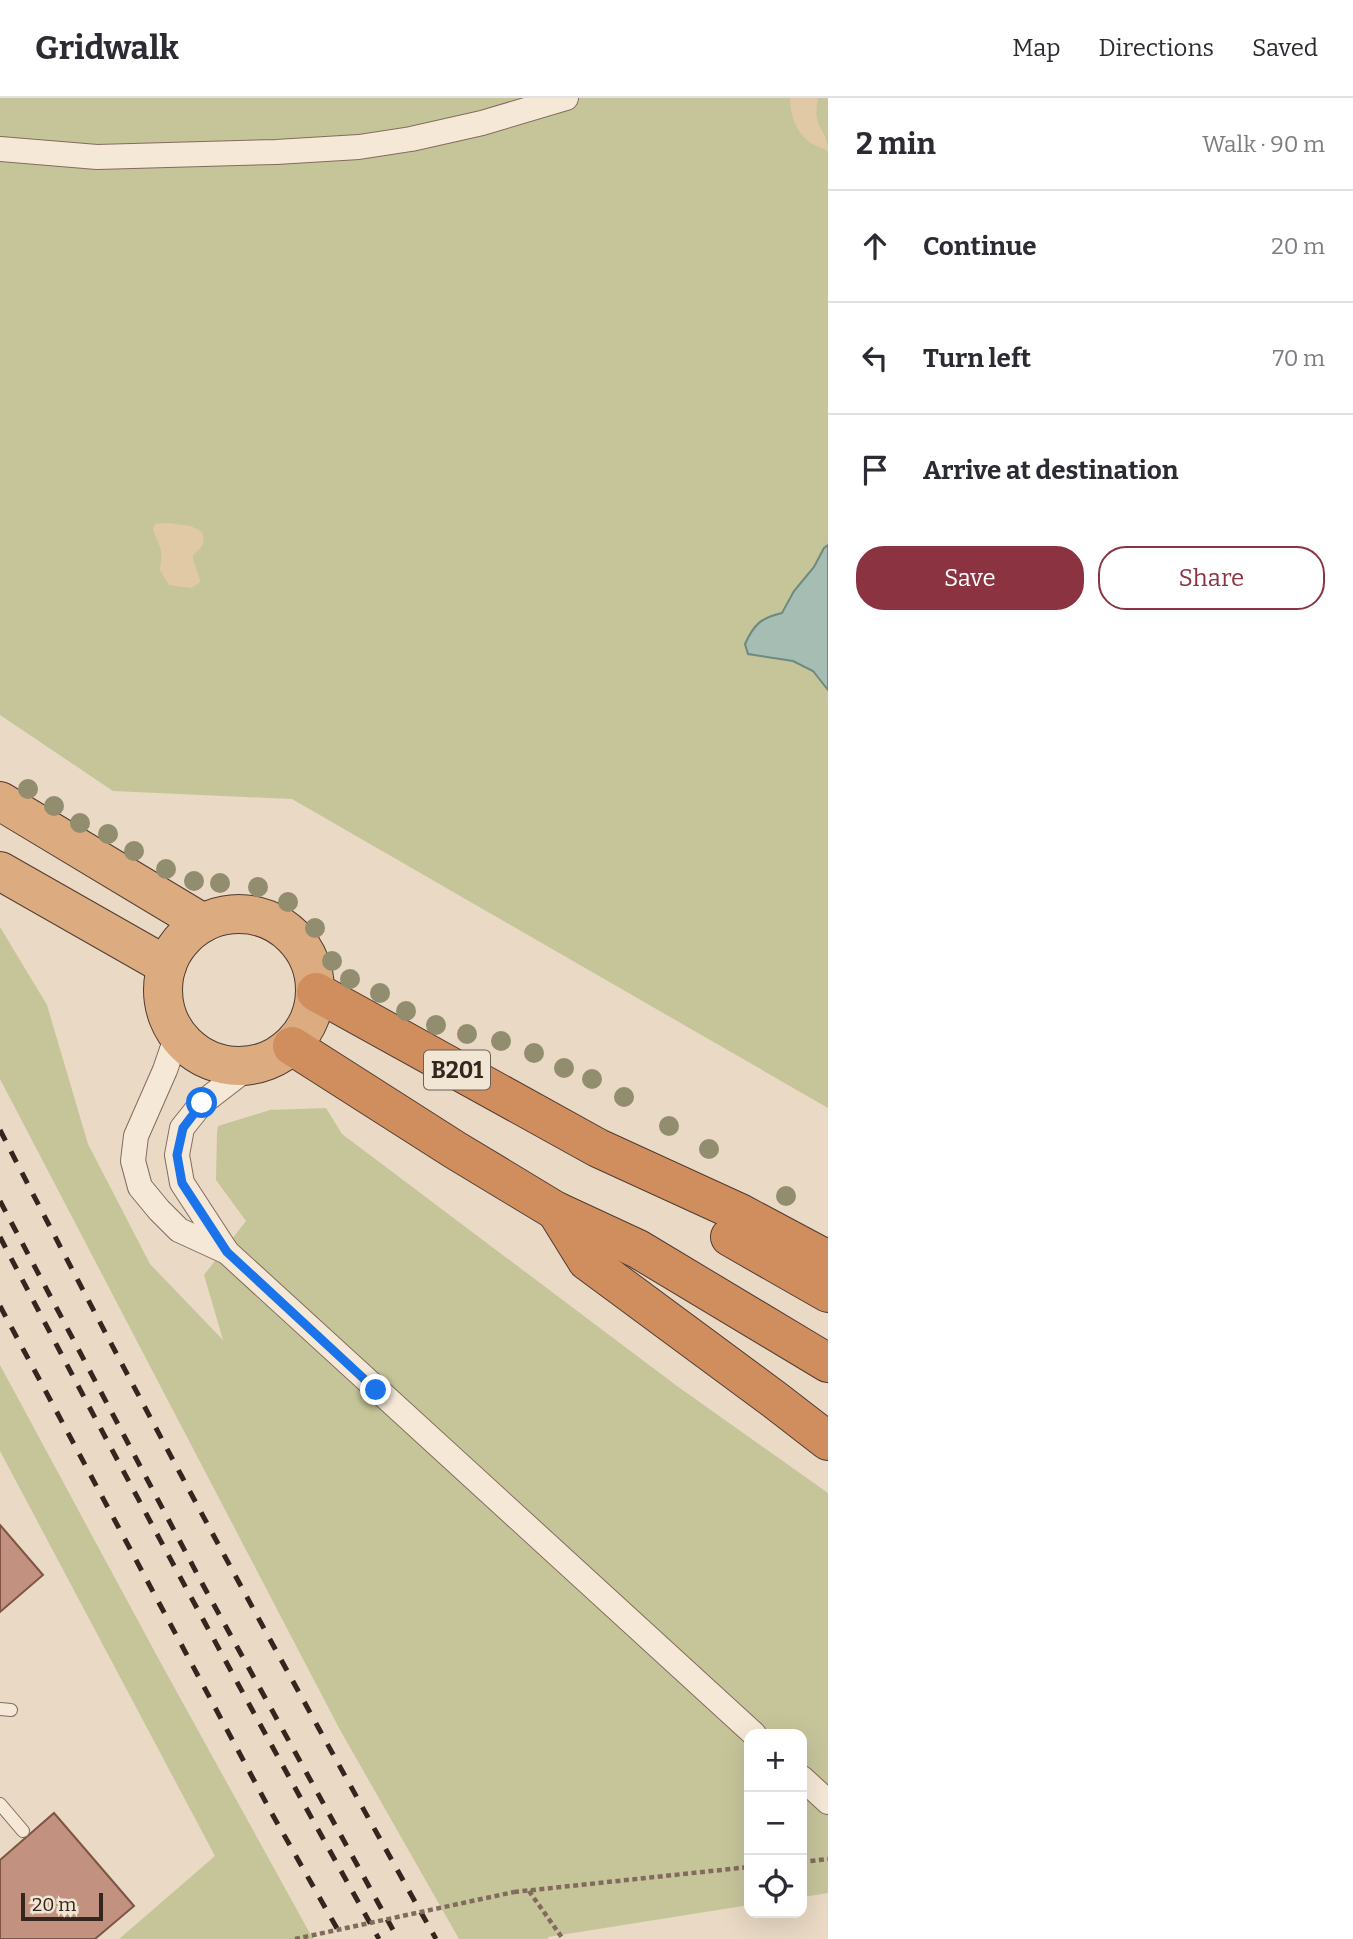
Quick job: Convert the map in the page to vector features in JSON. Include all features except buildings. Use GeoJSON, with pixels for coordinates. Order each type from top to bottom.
{"type":"FeatureCollection","features":[{"type":"Feature","properties":{"kind":"highway"},"geometry":{"type":"LineString","coordinates":[[0,801],[203,922]]}},
{"type":"Feature","properties":{"kind":"highway"},"geometry":{"type":"LineString","coordinates":[[0,871],[166,966]]}},
{"type":"Feature","properties":{"kind":"highway"},"geometry":{"type":"LineString","coordinates":[[228,914],[255,915],[282,926],[301,945],[313,969],[316,992],[309,1021],[292,1046],[273,1059],[250,1066],[223,1065],[196,1053],[177,1035],[168,1016],[163,991],[166,966],[181,941],[203,922],[228,914]]}},
{"type":"Feature","properties":{"kind":"highway","name":"B201"},"geometry":{"type":"LineString","coordinates":[[316,992],[597,1148],[740,1213],[828,1260]]}},
{"type":"Feature","properties":{"kind":"highway","name":"B201"},"geometry":{"type":"LineString","coordinates":[[292,1046],[556,1211],[638,1249],[828,1363]]}},
{"type":"Feature","properties":{"kind":"highway","name":"B201"},"geometry":{"type":"LineString","coordinates":[[597,1148],[725,1234],[828,1293]]}},
{"type":"Feature","properties":{"kind":"highway","name":"B201"},"geometry":{"type":"LineString","coordinates":[[556,1211],[587,1261],[828,1441]]}},
{"type":"Feature","properties":{"kind":"highway","name":"B201"},"geometry":{"type":"LineString","coordinates":[[775,1400],[828,1433]]}},
{"type":"Feature","properties":{"kind":"street"},"geometry":{"type":"LineString","coordinates":[[0,149],[97,157],[359,147],[411,139],[482,123],[566,98]]}},
{"type":"Feature","properties":{"kind":"street"},"geometry":{"type":"LineString","coordinates":[[177,1035],[136,1136],[133,1161],[140,1187],[179,1230],[227,1252]]}},
{"type":"Feature","properties":{"kind":"street"},"geometry":{"type":"LineString","coordinates":[[250,1066],[202,1103],[183,1128],[177,1155],[182,1183],[227,1252],[749,1729]]}},
{"type":"Feature","properties":{"kind":"street"},"geometry":{"type":"LineString","coordinates":[[807,1783],[828,1802]]}},
{"type":"Feature","properties":{"kind":"lane"},"geometry":{"type":"LineString","coordinates":[[0,1804],[23,1831]]}},
{"type":"Feature","properties":{"kind":"path"},"geometry":{"type":"LineString","coordinates":[[807,1861],[828,1859]]}},
{"type":"Feature","properties":{"kind":"path"},"geometry":{"type":"LineString","coordinates":[[295,1939],[514,1892],[744,1868]]}},
{"type":"Feature","properties":{"kind":"path"},"geometry":{"type":"LineString","coordinates":[[528,1890],[563,1939]]}},
{"type":"Feature","properties":{"kind":"green space"},"geometry":{"type":"Polygon","coordinates":[[[0,98],[828,98],[828,1108],[292,799],[113,791],[0,715],[0,98]]]}},
{"type":"Feature","properties":{"kind":"green space"},"geometry":{"type":"Polygon","coordinates":[[[0,927],[47,1005],[88,1144],[150,1264],[223,1340],[204,1275],[246,1221],[216,1180],[218,1126],[270,1110],[326,1108],[342,1134],[677,1386],[828,1493],[828,1893],[807,1896],[807,1729],[744,1729],[744,1906],[548,1939],[459,1939],[339,1728],[0,1079],[0,927]]]}},
{"type":"Feature","properties":{"kind":"green space"},"geometry":{"type":"Polygon","coordinates":[[[0,1365],[313,1939],[119,1939],[215,1856],[0,1451],[0,1365]]]}},
{"type":"Feature","properties":{"kind":"sand"},"geometry":{"type":"Polygon","coordinates":[[[790,98],[818,98],[818,122],[828,151],[809,142],[799,131],[792,115],[790,98]]]}},
{"type":"Feature","properties":{"kind":"sand"},"geometry":{"type":"Polygon","coordinates":[[[155,524],[191,526],[202,532],[202,545],[193,555],[200,582],[191,588],[169,585],[160,570],[161,552],[153,529],[155,524]]]}},
{"type":"Feature","properties":{"kind":"shaded area"},"geometry":{"type":"Polygon","coordinates":[[[828,545],[828,690],[813,671],[793,661],[748,654],[745,644],[759,623],[782,613],[794,591],[828,545]]]}},
{"type":"Feature","properties":{"kind":"railway"},"geometry":{"type":"LineString","coordinates":[[0,1130],[214,1537],[436,1939]]}},
{"type":"Feature","properties":{"kind":"railway"},"geometry":{"type":"LineString","coordinates":[[0,1201],[203,1585],[398,1939]]}},
{"type":"Feature","properties":{"kind":"railway"},"geometry":{"type":"LineString","coordinates":[[0,1237],[187,1590],[379,1939]]}},
{"type":"Feature","properties":{"kind":"railway"},"geometry":{"type":"LineString","coordinates":[[0,1306],[271,1812],[343,1939]]}},
{"type":"Feature","properties":{"kind":"route"},"geometry":{"type":"LineString","coordinates":[[202,1103],[183,1128],[177,1155],[182,1183],[227,1252],[376,1390]]}}]}
